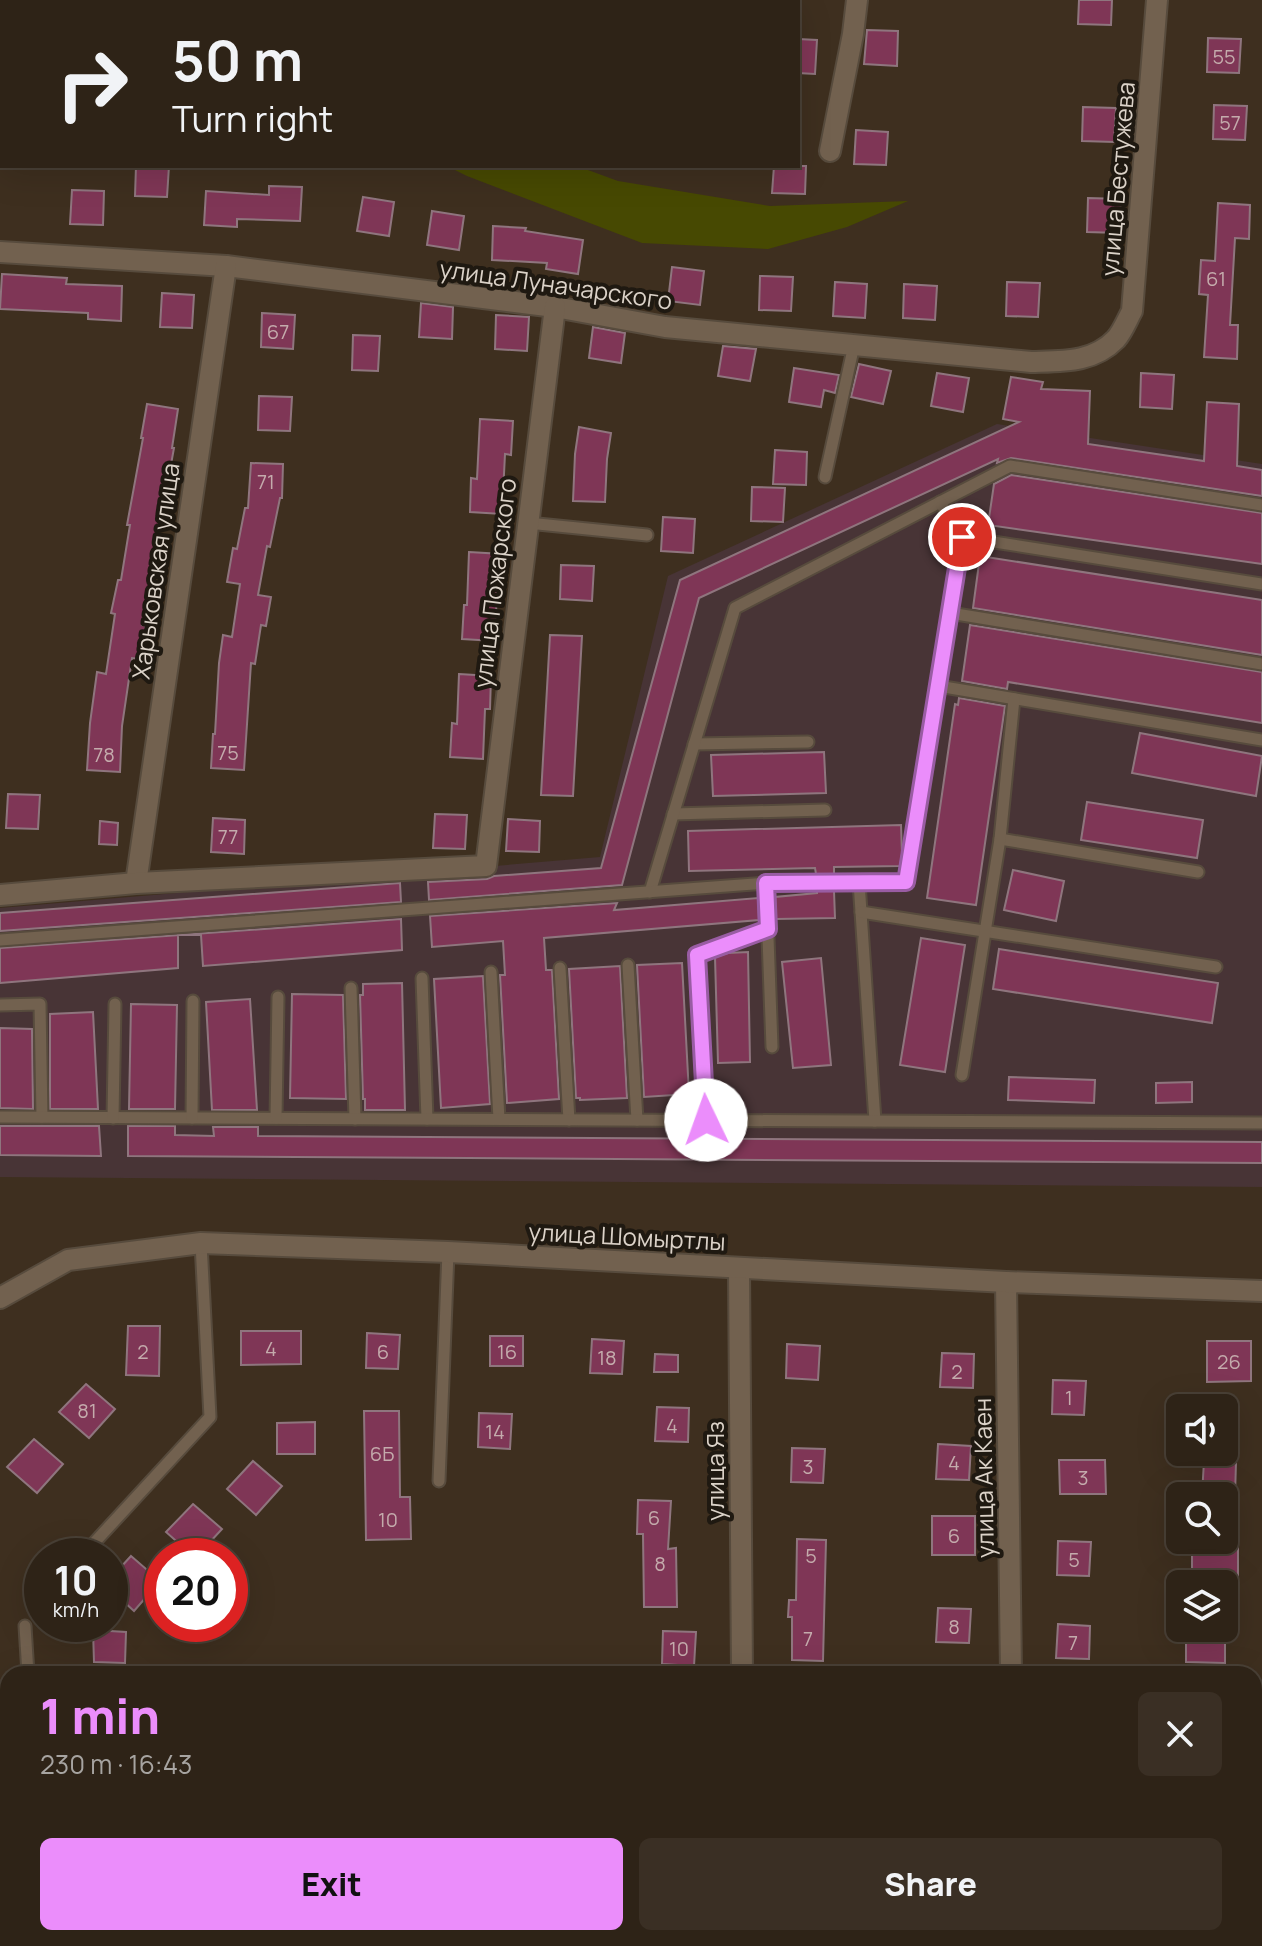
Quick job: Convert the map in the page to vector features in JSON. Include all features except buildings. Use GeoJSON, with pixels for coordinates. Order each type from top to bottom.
{"type":"FeatureCollection","features":[{"type":"Feature","properties":{"kind":"street"},"geometry":{"type":"LineString","coordinates":[[830,151],[857,0]]}},
{"type":"Feature","properties":{"kind":"street","name":"улица Бестужева"},"geometry":{"type":"LineString","coordinates":[[1102,350],[1118,337],[1132,311],[1157,0]]}},
{"type":"Feature","properties":{"kind":"street","name":"улица Луначарского"},"geometry":{"type":"LineString","coordinates":[[0,252],[226,266],[555,307],[665,327],[1031,362],[1076,361],[1102,350]]}},
{"type":"Feature","properties":{"kind":"street","name":"Харьковская улица"},"geometry":{"type":"LineString","coordinates":[[136,883],[226,266]]}},
{"type":"Feature","properties":{"kind":"street","name":"улица Пожарского"},"geometry":{"type":"LineString","coordinates":[[136,883],[486,866],[555,307]]}},
{"type":"Feature","properties":{"kind":"street"},"geometry":{"type":"LineString","coordinates":[[0,895],[136,883]]}},
{"type":"Feature","properties":{"kind":"street","name":"улица Шомыртлы"},"geometry":{"type":"LineString","coordinates":[[0,1298],[68,1260],[201,1243],[448,1252],[1006,1282],[1262,1291]]}},
{"type":"Feature","properties":{"kind":"street","name":"улица Яз"},"geometry":{"type":"LineString","coordinates":[[739,1268],[742,1666]]}},
{"type":"Feature","properties":{"kind":"street","name":"улица Ак Каен"},"geometry":{"type":"LineString","coordinates":[[1006,1282],[1011,1666]]}},
{"type":"Feature","properties":{"kind":"lane"},"geometry":{"type":"LineString","coordinates":[[825,477],[854,345]]}},
{"type":"Feature","properties":{"kind":"lane"},"geometry":{"type":"LineString","coordinates":[[650,892],[735,608],[1010,466],[1262,505]]}},
{"type":"Feature","properties":{"kind":"lane"},"geometry":{"type":"LineString","coordinates":[[0,940],[766,883],[906,882],[962,537],[940,502]]}},
{"type":"Feature","properties":{"kind":"lane"},"geometry":{"type":"LineString","coordinates":[[528,523],[647,535]]}},
{"type":"Feature","properties":{"kind":"lane"},"geometry":{"type":"LineString","coordinates":[[962,537],[1262,584]]}},
{"type":"Feature","properties":{"kind":"lane"},"geometry":{"type":"LineString","coordinates":[[950,613],[1262,664]]}},
{"type":"Feature","properties":{"kind":"lane"},"geometry":{"type":"LineString","coordinates":[[938,686],[1262,740]]}},
{"type":"Feature","properties":{"kind":"lane"},"geometry":{"type":"LineString","coordinates":[[962,1075],[1000,839],[1014,699]]}},
{"type":"Feature","properties":{"kind":"lane"},"geometry":{"type":"LineString","coordinates":[[694,744],[808,742]]}},
{"type":"Feature","properties":{"kind":"lane"},"geometry":{"type":"LineString","coordinates":[[673,814],[825,810]]}},
{"type":"Feature","properties":{"kind":"lane"},"geometry":{"type":"LineString","coordinates":[[1000,839],[1198,872]]}},
{"type":"Feature","properties":{"kind":"lane"},"geometry":{"type":"LineString","coordinates":[[859,882],[875,1121]]}},
{"type":"Feature","properties":{"kind":"lane"},"geometry":{"type":"LineString","coordinates":[[766,883],[772,1047]]}},
{"type":"Feature","properties":{"kind":"lane"},"geometry":{"type":"LineString","coordinates":[[861,912],[1216,967]]}},
{"type":"Feature","properties":{"kind":"lane"},"geometry":{"type":"LineString","coordinates":[[706,1120],[697,955],[768,929]]}},
{"type":"Feature","properties":{"kind":"lane"},"geometry":{"type":"LineString","coordinates":[[628,965],[637,1120]]}},
{"type":"Feature","properties":{"kind":"lane"},"geometry":{"type":"LineString","coordinates":[[560,968],[569,1120]]}},
{"type":"Feature","properties":{"kind":"lane"},"geometry":{"type":"LineString","coordinates":[[491,972],[499,1119]]}},
{"type":"Feature","properties":{"kind":"lane"},"geometry":{"type":"LineString","coordinates":[[422,978],[427,1119]]}},
{"type":"Feature","properties":{"kind":"lane"},"geometry":{"type":"LineString","coordinates":[[351,988],[355,1119]]}},
{"type":"Feature","properties":{"kind":"lane"},"geometry":{"type":"LineString","coordinates":[[276,1118],[278,997]]}},
{"type":"Feature","properties":{"kind":"lane"},"geometry":{"type":"LineString","coordinates":[[192,1118],[193,1001]]}},
{"type":"Feature","properties":{"kind":"lane"},"geometry":{"type":"LineString","coordinates":[[0,1005],[40,1004],[42,1117]]}},
{"type":"Feature","properties":{"kind":"lane"},"geometry":{"type":"LineString","coordinates":[[113,1118],[115,1004]]}},
{"type":"Feature","properties":{"kind":"lane"},"geometry":{"type":"LineString","coordinates":[[0,1117],[1262,1123]]}},
{"type":"Feature","properties":{"kind":"lane"},"geometry":{"type":"LineString","coordinates":[[99,1538],[210,1417],[201,1243]]}},
{"type":"Feature","properties":{"kind":"lane"},"geometry":{"type":"LineString","coordinates":[[439,1481],[448,1252]]}},
{"type":"Feature","properties":{"kind":"lane"},"geometry":{"type":"LineString","coordinates":[[26,1642],[28,1666]]}},
{"type":"Feature","properties":{"kind":"shaded area"},"geometry":{"type":"Polygon","coordinates":[[[451,168],[582,168],[618,181],[770,206],[908,201],[847,227],[768,249],[642,243],[451,168]]]}},
{"type":"Feature","properties":{"kind":"shaded area"},"geometry":{"type":"Polygon","coordinates":[[[997,424],[1262,464],[1262,1187],[0,1177],[0,908],[600,857],[668,576],[997,424]]]}},
{"type":"Feature","properties":{"kind":"route"},"geometry":{"type":"LineString","coordinates":[[706,1120],[697,955],[768,929],[766,883],[906,882],[962,537]]}}]}
